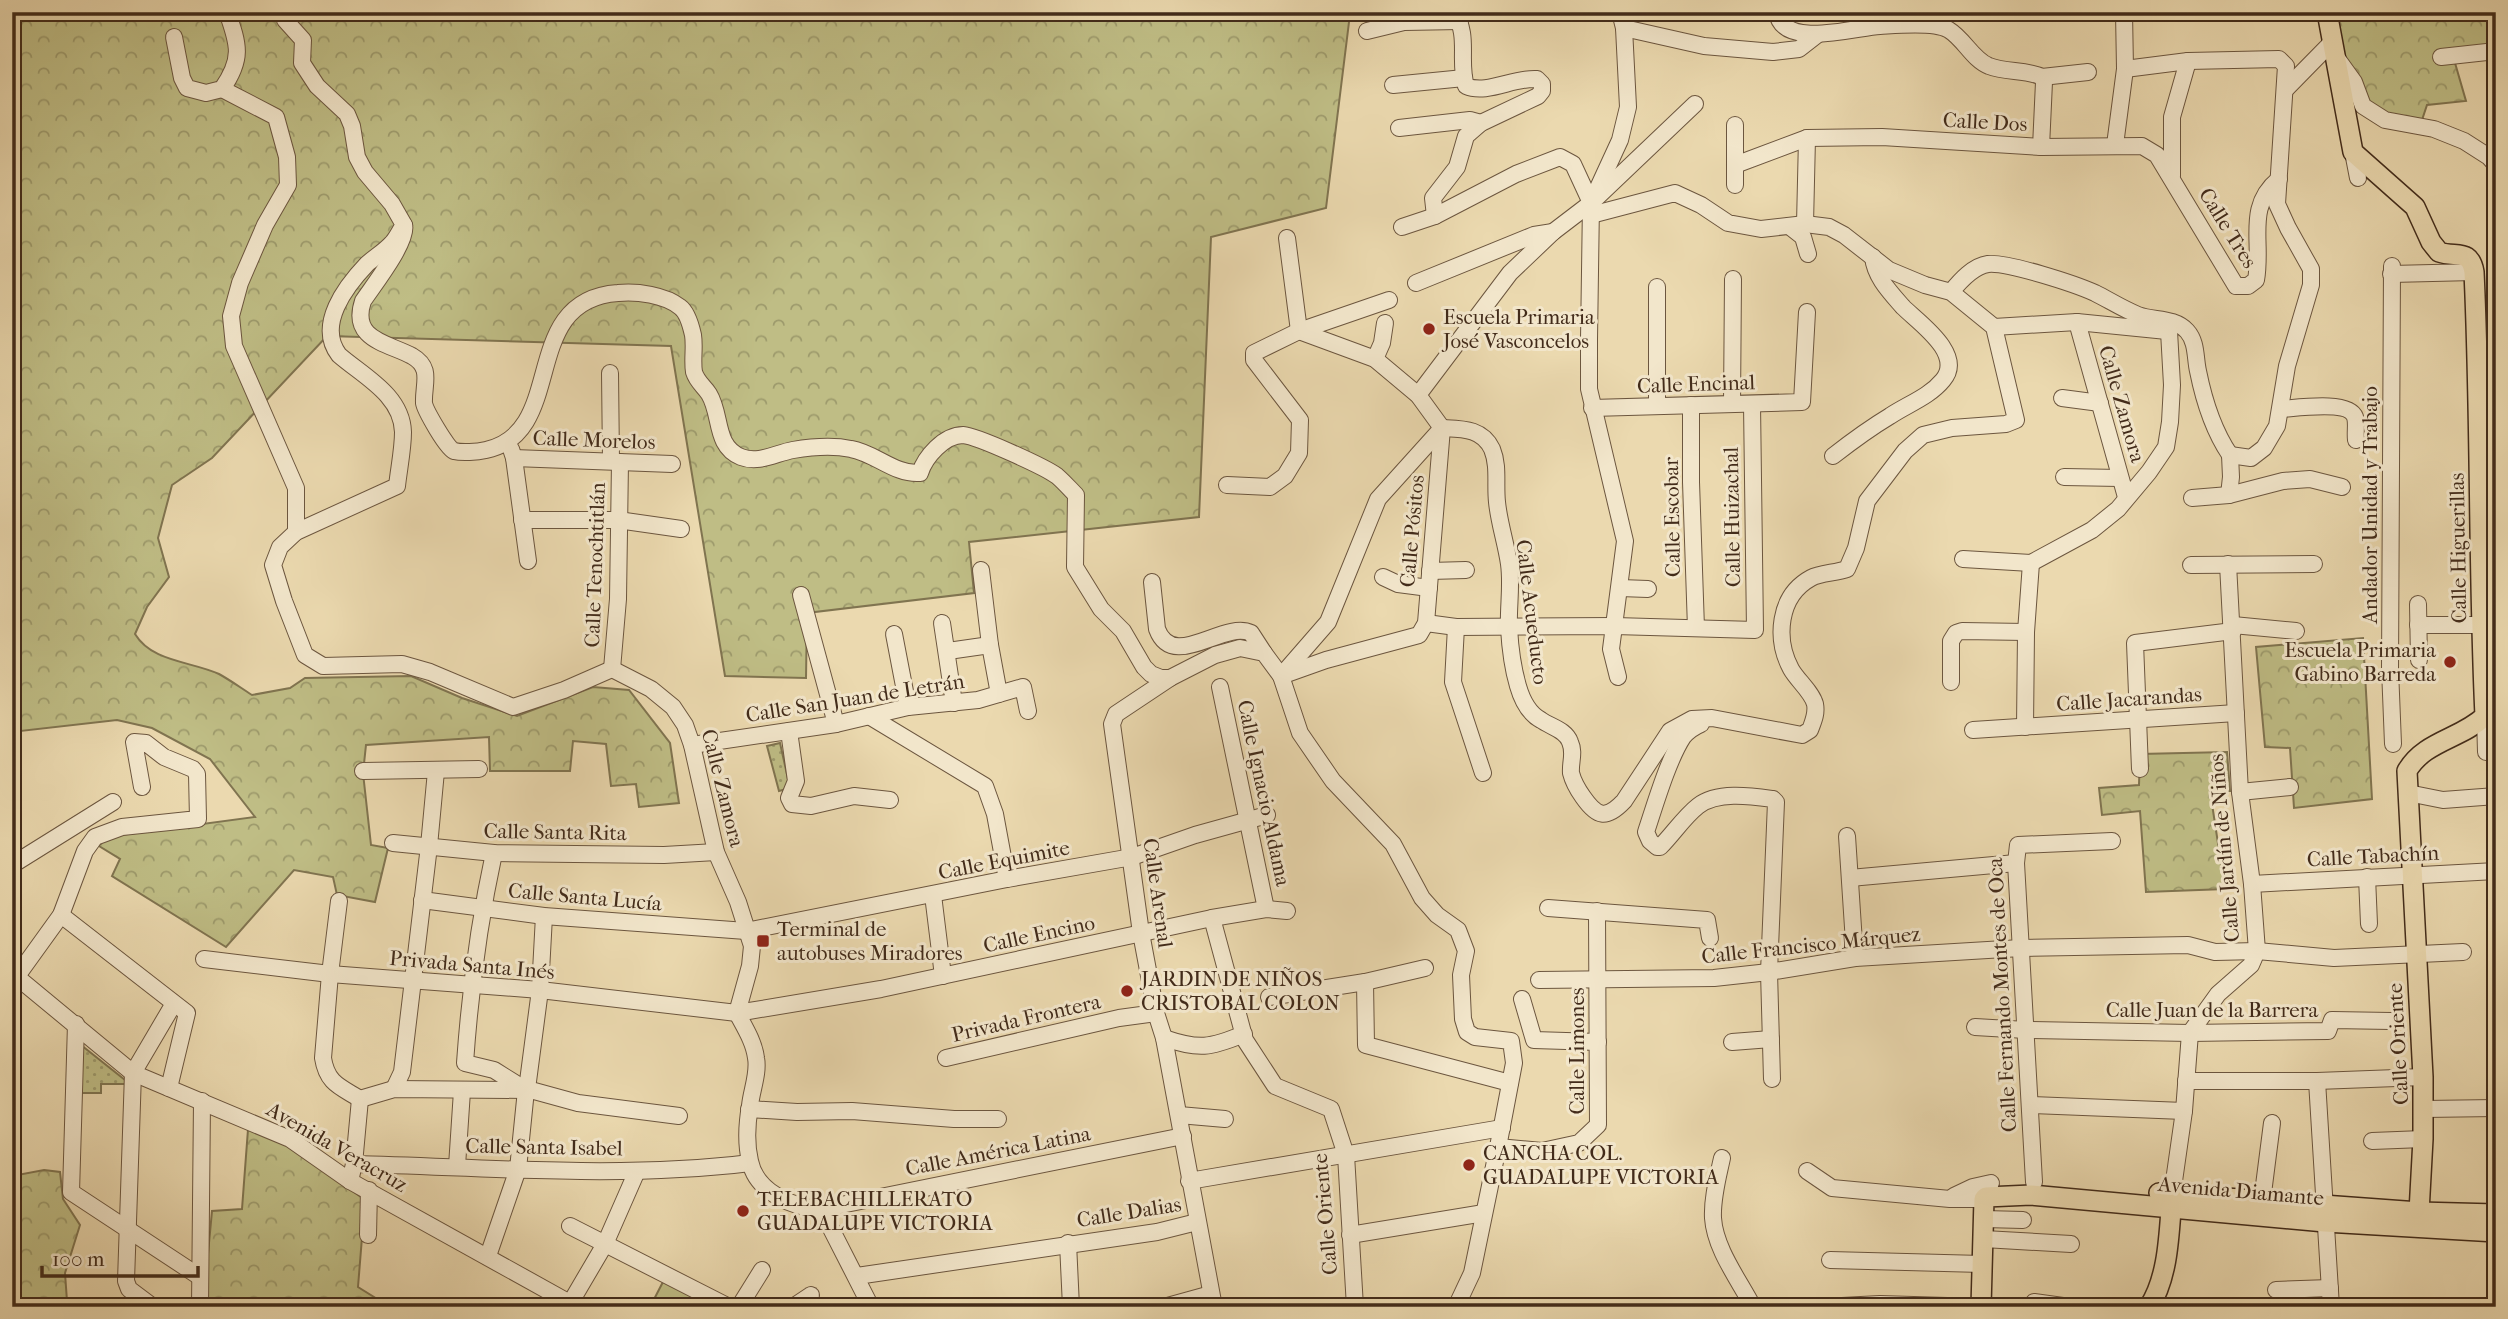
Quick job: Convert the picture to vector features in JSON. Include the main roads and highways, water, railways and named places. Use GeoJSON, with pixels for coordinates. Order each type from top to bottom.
{"type":"FeatureCollection","features":[{"type":"Feature","properties":{"kind":"main road","name":"Calle Higuerillas"},"geometry":{"type":"LineString","coordinates":[[2330,14],[2353,152],[2415,207],[2431,242],[2439,252],[2467,256],[2474,267],[2479,390],[2482,625],[2489,655],[2485,716],[2476,725],[2422,751],[2407,771],[2412,874]]}},
{"type":"Feature","properties":{"kind":"main road","name":"Calle Oriente"},"geometry":{"type":"LineString","coordinates":[[2412,874],[2424,1109],[2419,1212]]}},
{"type":"Feature","properties":{"kind":"main road","name":"Avenida Diamante"},"geometry":{"type":"LineString","coordinates":[[1981,1307],[1984,1219],[1988,1191],[2033,1189],[2325,1213],[2496,1232]]}},
{"type":"Feature","properties":{"kind":"main road","name":"Avenida Diamante"},"geometry":{"type":"LineString","coordinates":[[2172,1201],[2262,1201],[2325,1213],[2496,1214]]}},
{"type":"Feature","properties":{"kind":"main road"},"geometry":{"type":"LineString","coordinates":[[2150,1307],[2161,1282],[2172,1201]]}},
{"type":"Feature","properties":{"kind":"place","name":"Escuela Primaria José Vasconcelos"},"geometry":{"type":"Point","coordinates":[1429,329]}},
{"type":"Feature","properties":{"kind":"place","name":"Escuela Primaria Gabino Barreda"},"geometry":{"type":"Point","coordinates":[2450,662]}},
{"type":"Feature","properties":{"kind":"place","name":"Terminal de autobuses Miradores"},"geometry":{"type":"Point","coordinates":[763,941]}},
{"type":"Feature","properties":{"kind":"place","name":"JARDIN DE NIÑOS CRISTOBAL COLON"},"geometry":{"type":"Point","coordinates":[1127,991]}},
{"type":"Feature","properties":{"kind":"place","name":"CANCHA COL. GUADALUPE VICTORIA"},"geometry":{"type":"Point","coordinates":[1469,1165]}},
{"type":"Feature","properties":{"kind":"place","name":"TELEBACHILLERATO GUADALUPE VICTORIA"},"geometry":{"type":"Point","coordinates":[743,1211]}}]}
